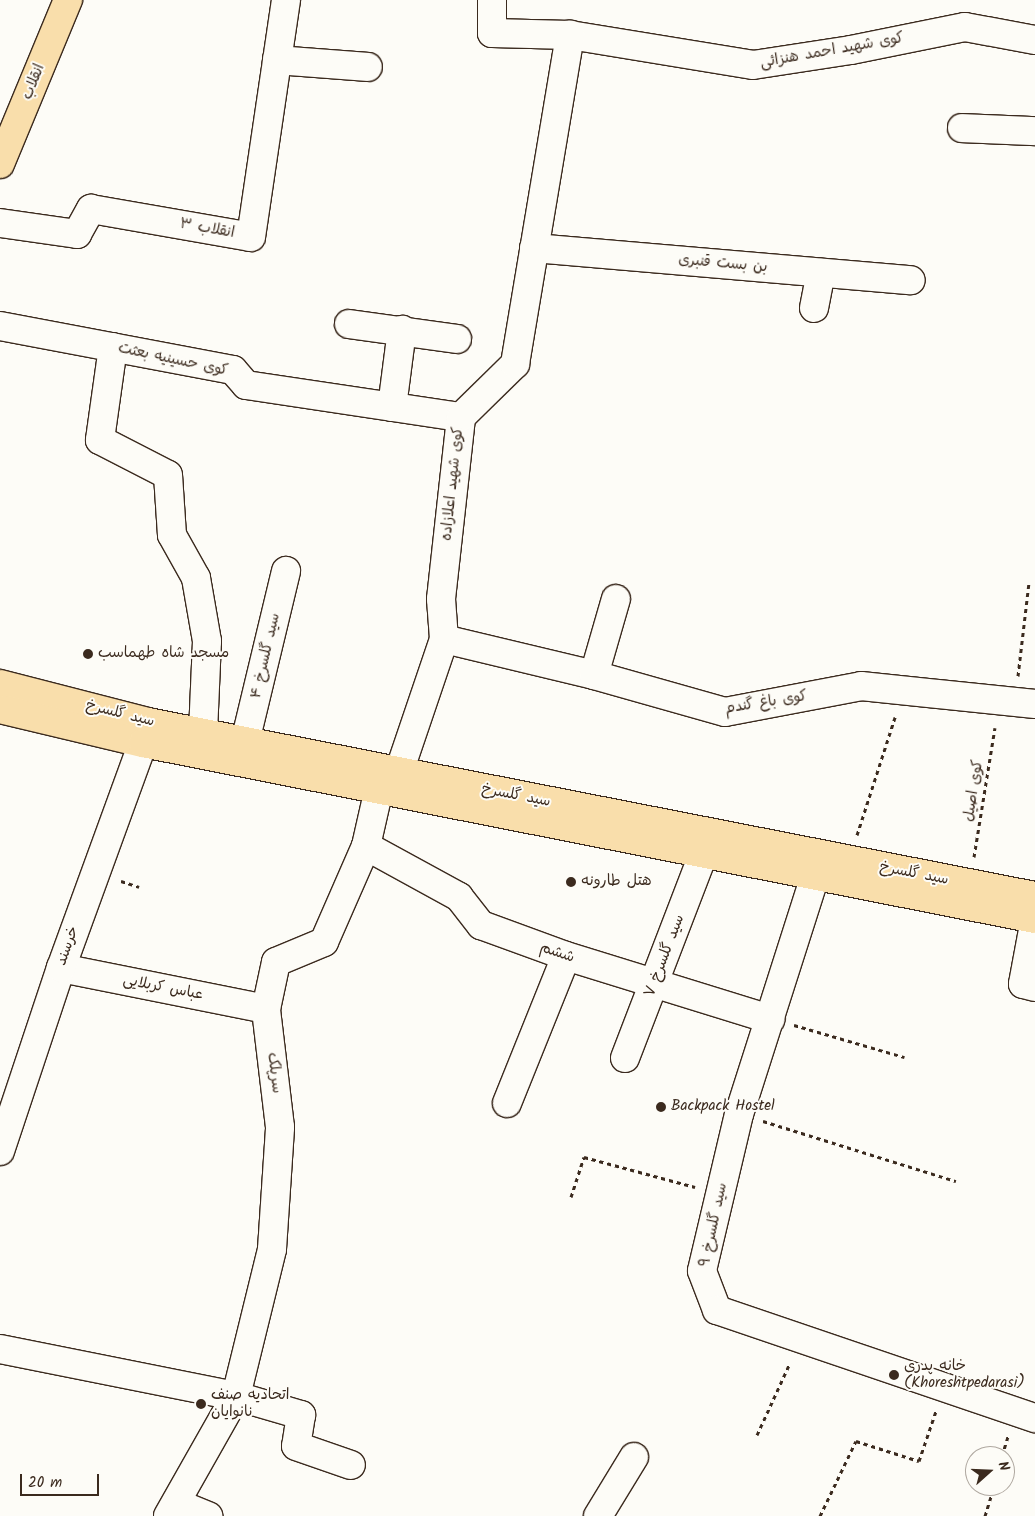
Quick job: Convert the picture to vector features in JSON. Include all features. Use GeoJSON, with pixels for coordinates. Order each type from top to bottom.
{"type":"FeatureCollection","features":[{"type":"Feature","properties":{"kind":"main road","name":"انقلاب"},"geometry":{"type":"LineString","coordinates":[[0,164],[68,0]]}},
{"type":"Feature","properties":{"kind":"main road","name":"سید گلسرخ"},"geometry":{"type":"LineString","coordinates":[[0,684],[245,742],[389,781],[703,855],[1035,918]]}},
{"type":"Feature","properties":{"kind":"main road","name":"سید گلسرخ"},"geometry":{"type":"LineString","coordinates":[[0,709],[143,743],[389,781],[849,861],[1035,896]]}},
{"type":"Feature","properties":{"kind":"street","name":"انقلاب ۳"},"geometry":{"type":"LineString","coordinates":[[0,223],[76,234],[91,210],[251,237],[286,0]]}},
{"type":"Feature","properties":{"kind":"street","name":"کوی شهید احمد هنزائی"},"geometry":{"type":"LineString","coordinates":[[492,0],[492,33],[570,35],[753,65],[851,50],[965,27],[1035,40]]}},
{"type":"Feature","properties":{"kind":"street","name":"کوی شهید اعلازاده"},"geometry":{"type":"LineString","coordinates":[[389,781],[444,639],[441,599],[461,417],[515,364],[570,35]]}},
{"type":"Feature","properties":{"kind":"street"},"geometry":{"type":"LineString","coordinates":[[277,60],[368,67]]}},
{"type":"Feature","properties":{"kind":"street"},"geometry":{"type":"LineString","coordinates":[[962,128],[1035,131]]}},
{"type":"Feature","properties":{"kind":"street","name":"بن بست قنبری"},"geometry":{"type":"LineString","coordinates":[[534,248],[911,280]]}},
{"type":"Feature","properties":{"kind":"street"},"geometry":{"type":"LineString","coordinates":[[814,308],[821,273]]}},
{"type":"Feature","properties":{"kind":"street"},"geometry":{"type":"LineString","coordinates":[[349,324],[457,339]]}},
{"type":"Feature","properties":{"kind":"street","name":"کوی حسینیه بعثت"},"geometry":{"type":"LineString","coordinates":[[0,326],[233,370],[246,385],[461,417]]}},
{"type":"Feature","properties":{"kind":"street"},"geometry":{"type":"LineString","coordinates":[[392,407],[402,330]]}},
{"type":"Feature","properties":{"kind":"street"},"geometry":{"type":"LineString","coordinates":[[114,347],[100,440],[168,475],[172,535],[196,578],[207,641],[203,733]]}},
{"type":"Feature","properties":{"kind":"street","name":"سید گلسرخ ۴"},"geometry":{"type":"LineString","coordinates":[[245,742],[286,571]]}},
{"type":"Feature","properties":{"kind":"street"},"geometry":{"type":"LineString","coordinates":[[594,675],[616,599]]}},
{"type":"Feature","properties":{"kind":"street","name":"کوی باغ گندم"},"geometry":{"type":"LineString","coordinates":[[444,639],[594,675],[725,712],[861,686],[1016,702]]}},
{"type":"Feature","properties":{"kind":"street","name":"خرسند"},"geometry":{"type":"LineString","coordinates":[[0,1150],[60,968],[143,743]]}},
{"type":"Feature","properties":{"kind":"street","name":"سرپلک"},"geometry":{"type":"LineString","coordinates":[[172,1510],[236,1396],[272,1249],[280,1126],[266,1009],[276,962],[324,942],[366,846],[389,781]]}},
{"type":"Feature","properties":{"kind":"street","name":"ششم"},"geometry":{"type":"LineString","coordinates":[[366,846],[459,897],[481,925],[566,956],[770,1018]]}},
{"type":"Feature","properties":{"kind":"street","name":"سید گلسرخ ۷"},"geometry":{"type":"LineString","coordinates":[[625,1058],[703,855]]}},
{"type":"Feature","properties":{"kind":"street","name":"سید گلسرخ ۹"},"geometry":{"type":"LineString","coordinates":[[815,876],[739,1114],[702,1271],[716,1310],[1035,1418]]}},
{"type":"Feature","properties":{"kind":"street"},"geometry":{"type":"LineString","coordinates":[[1035,918],[1023,984],[1035,987]]}},
{"type":"Feature","properties":{"kind":"street"},"geometry":{"type":"LineString","coordinates":[[507,1103],[566,956]]}},
{"type":"Feature","properties":{"kind":"street","name":"عباس کربلایی"},"geometry":{"type":"LineString","coordinates":[[60,968],[266,1009]]}},
{"type":"Feature","properties":{"kind":"street"},"geometry":{"type":"LineString","coordinates":[[0,1348],[236,1396],[300,1415],[296,1446],[350,1465]]}},
{"type":"Feature","properties":{"kind":"street"},"geometry":{"type":"LineString","coordinates":[[598,1516],[634,1457]]}},
{"type":"Feature","properties":{"kind":"street"},"geometry":{"type":"LineString","coordinates":[[172,1510],[208,1516]]}},
{"type":"Feature","properties":{"kind":"path","name":"کوی اصیل"},"geometry":{"type":"LineString","coordinates":[[970,885],[1016,702],[1029,583]]}},
{"type":"Feature","properties":{"kind":"path"},"geometry":{"type":"LineString","coordinates":[[849,861],[904,690]]}},
{"type":"Feature","properties":{"kind":"path"},"geometry":{"type":"LineString","coordinates":[[770,1018],[904,1057]]}},
{"type":"Feature","properties":{"kind":"path"},"geometry":{"type":"LineString","coordinates":[[739,1114],[956,1181]]}},
{"type":"Feature","properties":{"kind":"path"},"geometry":{"type":"LineString","coordinates":[[572,1197],[584,1157],[720,1194]]}},
{"type":"Feature","properties":{"kind":"path"},"geometry":{"type":"LineString","coordinates":[[757,1435],[801,1338]]}},
{"type":"Feature","properties":{"kind":"path"},"geometry":{"type":"LineString","coordinates":[[820,1516],[856,1441],[919,1461],[944,1387]]}},
{"type":"Feature","properties":{"kind":"path"},"geometry":{"type":"LineString","coordinates":[[986,1516],[991,1496]]}},
{"type":"Feature","properties":{"kind":"place","name":"مسجد شاه طهماسب"},"geometry":{"type":"Point","coordinates":[88,654]}},
{"type":"Feature","properties":{"kind":"place","name":"هتل طارونه"},"geometry":{"type":"Point","coordinates":[571,882]}},
{"type":"Feature","properties":{"kind":"place","name":"Backpack Hostel"},"geometry":{"type":"Point","coordinates":[661,1107]}},
{"type":"Feature","properties":{"kind":"place","name":"خانه پدری (Khoreshtpedarasi)"},"geometry":{"type":"Point","coordinates":[894,1375]}},
{"type":"Feature","properties":{"kind":"place","name":"اتحادیه صنف نانوایان"},"geometry":{"type":"Point","coordinates":[201,1404]}}]}
